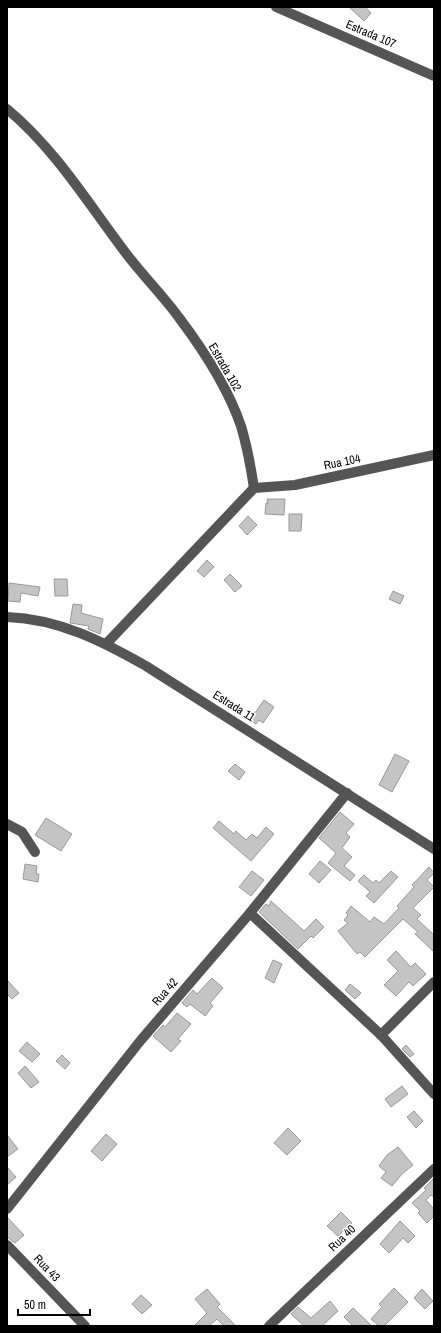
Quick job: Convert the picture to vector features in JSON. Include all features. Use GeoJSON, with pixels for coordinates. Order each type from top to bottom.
{"type":"FeatureCollection","features":[{"type":"Feature","properties":{"kind":"street","name":"Estrada 107"},"geometry":{"type":"LineString","coordinates":[[276,7],[434,76]]}},
{"type":"Feature","properties":{"kind":"street","name":"Estrada 102"},"geometry":{"type":"LineString","coordinates":[[7,108],[40,139],[70,176],[123,250],[180,319],[205,355],[225,389],[241,426],[254,488]]}},
{"type":"Feature","properties":{"kind":"street","name":"Rua 104"},"geometry":{"type":"LineString","coordinates":[[254,488],[295,485],[434,455]]}},
{"type":"Feature","properties":{"kind":"street"},"geometry":{"type":"LineString","coordinates":[[106,643],[254,488]]}},
{"type":"Feature","properties":{"kind":"street","name":"Estrada 11"},"geometry":{"type":"LineString","coordinates":[[7,616],[25,617],[60,625],[106,643],[146,666],[434,849]]}},
{"type":"Feature","properties":{"kind":"street","name":"Rua 42"},"geometry":{"type":"LineString","coordinates":[[7,1210],[141,1040],[250,913],[347,793]]}},
{"type":"Feature","properties":{"kind":"street"},"geometry":{"type":"LineString","coordinates":[[7,824],[22,832],[35,852]]}},
{"type":"Feature","properties":{"kind":"street"},"geometry":{"type":"LineString","coordinates":[[250,913],[381,1035],[434,1094]]}},
{"type":"Feature","properties":{"kind":"street"},"geometry":{"type":"LineString","coordinates":[[381,1035],[434,982]]}},
{"type":"Feature","properties":{"kind":"street","name":"Rua 40"},"geometry":{"type":"LineString","coordinates":[[269,1326],[434,1169]]}},
{"type":"Feature","properties":{"kind":"street","name":"Rua 43"},"geometry":{"type":"LineString","coordinates":[[7,1245],[85,1326]]}},
{"type":"Feature","properties":{"kind":"building"},"geometry":{"type":"Polygon","coordinates":[[[349,7],[365,7],[371,13],[364,21],[349,7]]]}},
{"type":"Feature","properties":{"kind":"building"},"geometry":{"type":"Polygon","coordinates":[[[267,499],[285,499],[284,515],[265,514],[266,503],[268,504],[267,499]]]}},
{"type":"Feature","properties":{"kind":"building"},"geometry":{"type":"Polygon","coordinates":[[[289,514],[302,514],[301,531],[289,531],[289,514]]]}},
{"type":"Feature","properties":{"kind":"building"},"geometry":{"type":"Polygon","coordinates":[[[248,516],[257,525],[247,535],[239,526],[248,516]]]}},
{"type":"Feature","properties":{"kind":"building"},"geometry":{"type":"Polygon","coordinates":[[[207,560],[214,567],[204,577],[197,571],[207,560]]]}},
{"type":"Feature","properties":{"kind":"building"},"geometry":{"type":"Polygon","coordinates":[[[230,574],[242,586],[235,592],[224,580],[230,574]]]}},
{"type":"Feature","properties":{"kind":"building"},"geometry":{"type":"Polygon","coordinates":[[[54,579],[67,579],[68,596],[55,596],[54,579]]]}},
{"type":"Feature","properties":{"kind":"building"},"geometry":{"type":"Polygon","coordinates":[[[9,583],[40,587],[38,596],[21,593],[20,602],[8,601],[9,583]]]}},
{"type":"Feature","properties":{"kind":"building"},"geometry":{"type":"Polygon","coordinates":[[[393,591],[404,596],[400,604],[389,599],[393,591]]]}},
{"type":"Feature","properties":{"kind":"building"},"geometry":{"type":"Polygon","coordinates":[[[73,604],[82,605],[81,613],[103,619],[100,634],[88,629],[89,626],[70,623],[73,604]]]}},
{"type":"Feature","properties":{"kind":"building"},"geometry":{"type":"Polygon","coordinates":[[[264,700],[274,707],[263,723],[259,720],[256,724],[250,720],[264,700]]]}},
{"type":"Feature","properties":{"kind":"building"},"geometry":{"type":"Polygon","coordinates":[[[395,754],[409,761],[392,792],[379,785],[395,754]]]}},
{"type":"Feature","properties":{"kind":"building"},"geometry":{"type":"Polygon","coordinates":[[[235,764],[245,772],[239,780],[228,771],[235,764]]]}},
{"type":"Feature","properties":{"kind":"building"},"geometry":{"type":"Polygon","coordinates":[[[340,812],[354,824],[346,833],[350,837],[342,848],[352,857],[344,866],[355,875],[350,881],[328,863],[336,853],[319,838],[340,812]]]}},
{"type":"Feature","properties":{"kind":"building"},"geometry":{"type":"Polygon","coordinates":[[[46,818],[72,834],[61,851],[35,835],[46,818]]]}},
{"type":"Feature","properties":{"kind":"building"},"geometry":{"type":"Polygon","coordinates":[[[219,821],[234,834],[236,831],[246,840],[252,834],[257,838],[266,827],[274,834],[251,861],[213,828],[219,821]]]}},
{"type":"Feature","properties":{"kind":"building"},"geometry":{"type":"Polygon","coordinates":[[[320,861],[331,870],[319,883],[309,874],[320,861]]]}},
{"type":"Feature","properties":{"kind":"building"},"geometry":{"type":"Polygon","coordinates":[[[25,864],[37,866],[36,874],[39,874],[38,882],[23,879],[25,864]]]}},
{"type":"Feature","properties":{"kind":"building"},"geometry":{"type":"Polygon","coordinates":[[[429,867],[434,873],[427,880],[434,887],[413,908],[421,915],[417,919],[434,935],[434,952],[415,934],[418,932],[403,919],[365,957],[360,952],[357,954],[338,931],[348,923],[344,920],[348,915],[346,913],[351,906],[370,922],[374,917],[384,924],[399,908],[397,906],[414,887],[412,885],[429,867]]]}},
{"type":"Feature","properties":{"kind":"building"},"geometry":{"type":"Polygon","coordinates":[[[252,871],[264,880],[251,896],[239,887],[252,871]]]}},
{"type":"Feature","properties":{"kind":"building"},"geometry":{"type":"Polygon","coordinates":[[[391,871],[398,877],[374,903],[366,896],[370,892],[358,881],[364,875],[373,883],[376,880],[379,883],[391,871]]]}},
{"type":"Feature","properties":{"kind":"building"},"geometry":{"type":"Polygon","coordinates":[[[271,901],[304,931],[316,919],[324,927],[313,938],[311,936],[298,949],[259,912],[266,904],[269,906],[271,901]]]}},
{"type":"Feature","properties":{"kind":"building"},"geometry":{"type":"Polygon","coordinates":[[[396,951],[411,967],[415,963],[426,974],[413,986],[409,982],[396,996],[384,985],[398,971],[387,960],[396,951]]]}},
{"type":"Feature","properties":{"kind":"building"},"geometry":{"type":"Polygon","coordinates":[[[273,960],[282,964],[274,983],[265,978],[273,960]]]}},
{"type":"Feature","properties":{"kind":"building"},"geometry":{"type":"Polygon","coordinates":[[[212,978],[223,988],[210,1003],[213,1006],[205,1016],[190,1004],[187,1007],[182,1003],[193,990],[197,994],[212,978]]]}},
{"type":"Feature","properties":{"kind":"building"},"geometry":{"type":"Polygon","coordinates":[[[7,980],[19,993],[12,999],[7,994],[7,980]]]}},
{"type":"Feature","properties":{"kind":"building"},"geometry":{"type":"Polygon","coordinates":[[[350,984],[361,993],[355,999],[345,990],[350,984]]]}},
{"type":"Feature","properties":{"kind":"building"},"geometry":{"type":"Polygon","coordinates":[[[177,1013],[191,1024],[178,1039],[181,1041],[171,1052],[153,1036],[163,1025],[165,1027],[177,1013]]]}},
{"type":"Feature","properties":{"kind":"building"},"geometry":{"type":"Polygon","coordinates":[[[27,1042],[40,1054],[32,1062],[19,1051],[27,1042]]]}},
{"type":"Feature","properties":{"kind":"building"},"geometry":{"type":"Polygon","coordinates":[[[406,1045],[414,1054],[410,1057],[402,1049],[406,1045]]]}},
{"type":"Feature","properties":{"kind":"building"},"geometry":{"type":"Polygon","coordinates":[[[62,1055],[70,1063],[65,1069],[56,1061],[62,1055]]]}},
{"type":"Feature","properties":{"kind":"building"},"geometry":{"type":"Polygon","coordinates":[[[25,1066],[39,1082],[31,1088],[18,1073],[25,1066]]]}},
{"type":"Feature","properties":{"kind":"building"},"geometry":{"type":"Polygon","coordinates":[[[402,1086],[408,1094],[391,1107],[385,1099],[402,1086]]]}},
{"type":"Feature","properties":{"kind":"building"},"geometry":{"type":"Polygon","coordinates":[[[414,1111],[423,1121],[416,1128],[407,1117],[414,1111]]]}},
{"type":"Feature","properties":{"kind":"building"},"geometry":{"type":"Polygon","coordinates":[[[288,1128],[301,1141],[287,1155],[274,1143],[288,1128]]]}},
{"type":"Feature","properties":{"kind":"building"},"geometry":{"type":"Polygon","coordinates":[[[106,1134],[117,1144],[102,1161],[91,1151],[106,1134]]]}},
{"type":"Feature","properties":{"kind":"building"},"geometry":{"type":"Polygon","coordinates":[[[7,1135],[18,1149],[7,1157],[7,1135]]]}},
{"type":"Feature","properties":{"kind":"building"},"geometry":{"type":"Polygon","coordinates":[[[398,1147],[413,1165],[402,1174],[392,1186],[381,1178],[386,1172],[379,1166],[387,1155],[398,1147]]]}},
{"type":"Feature","properties":{"kind":"building"},"geometry":{"type":"Polygon","coordinates":[[[7,1167],[16,1177],[7,1185],[7,1167]]]}},
{"type":"Feature","properties":{"kind":"building"},"geometry":{"type":"Polygon","coordinates":[[[434,1178],[434,1197],[431,1195],[426,1200],[434,1209],[434,1216],[427,1223],[418,1213],[420,1211],[412,1203],[426,1190],[424,1188],[434,1178]]]}},
{"type":"Feature","properties":{"kind":"building"},"geometry":{"type":"Polygon","coordinates":[[[341,1212],[352,1223],[338,1236],[327,1226],[341,1212]]]}},
{"type":"Feature","properties":{"kind":"building"},"geometry":{"type":"Polygon","coordinates":[[[7,1217],[24,1235],[15,1243],[7,1237],[7,1217]]]}},
{"type":"Feature","properties":{"kind":"building"},"geometry":{"type":"Polygon","coordinates":[[[400,1221],[415,1236],[408,1243],[403,1238],[389,1253],[380,1244],[400,1221]]]}},
{"type":"Feature","properties":{"kind":"building"},"geometry":{"type":"Polygon","coordinates":[[[394,1288],[408,1302],[384,1326],[379,1326],[371,1319],[382,1307],[379,1304],[394,1288]]]}},
{"type":"Feature","properties":{"kind":"building"},"geometry":{"type":"Polygon","coordinates":[[[207,1289],[220,1304],[217,1307],[236,1326],[224,1326],[217,1319],[209,1326],[194,1326],[207,1313],[195,1299],[207,1289]]]}},
{"type":"Feature","properties":{"kind":"building"},"geometry":{"type":"Polygon","coordinates":[[[422,1289],[433,1301],[425,1309],[414,1298],[422,1289]]]}},
{"type":"Feature","properties":{"kind":"building"},"geometry":{"type":"Polygon","coordinates":[[[141,1295],[152,1305],[142,1314],[132,1304],[141,1295]]]}},
{"type":"Feature","properties":{"kind":"building"},"geometry":{"type":"Polygon","coordinates":[[[330,1301],[338,1311],[322,1326],[302,1326],[303,1325],[291,1314],[298,1307],[311,1318],[330,1301]]]}},
{"type":"Feature","properties":{"kind":"building"},"geometry":{"type":"Polygon","coordinates":[[[353,1308],[372,1326],[353,1326],[344,1317],[353,1308]]]}}]}
